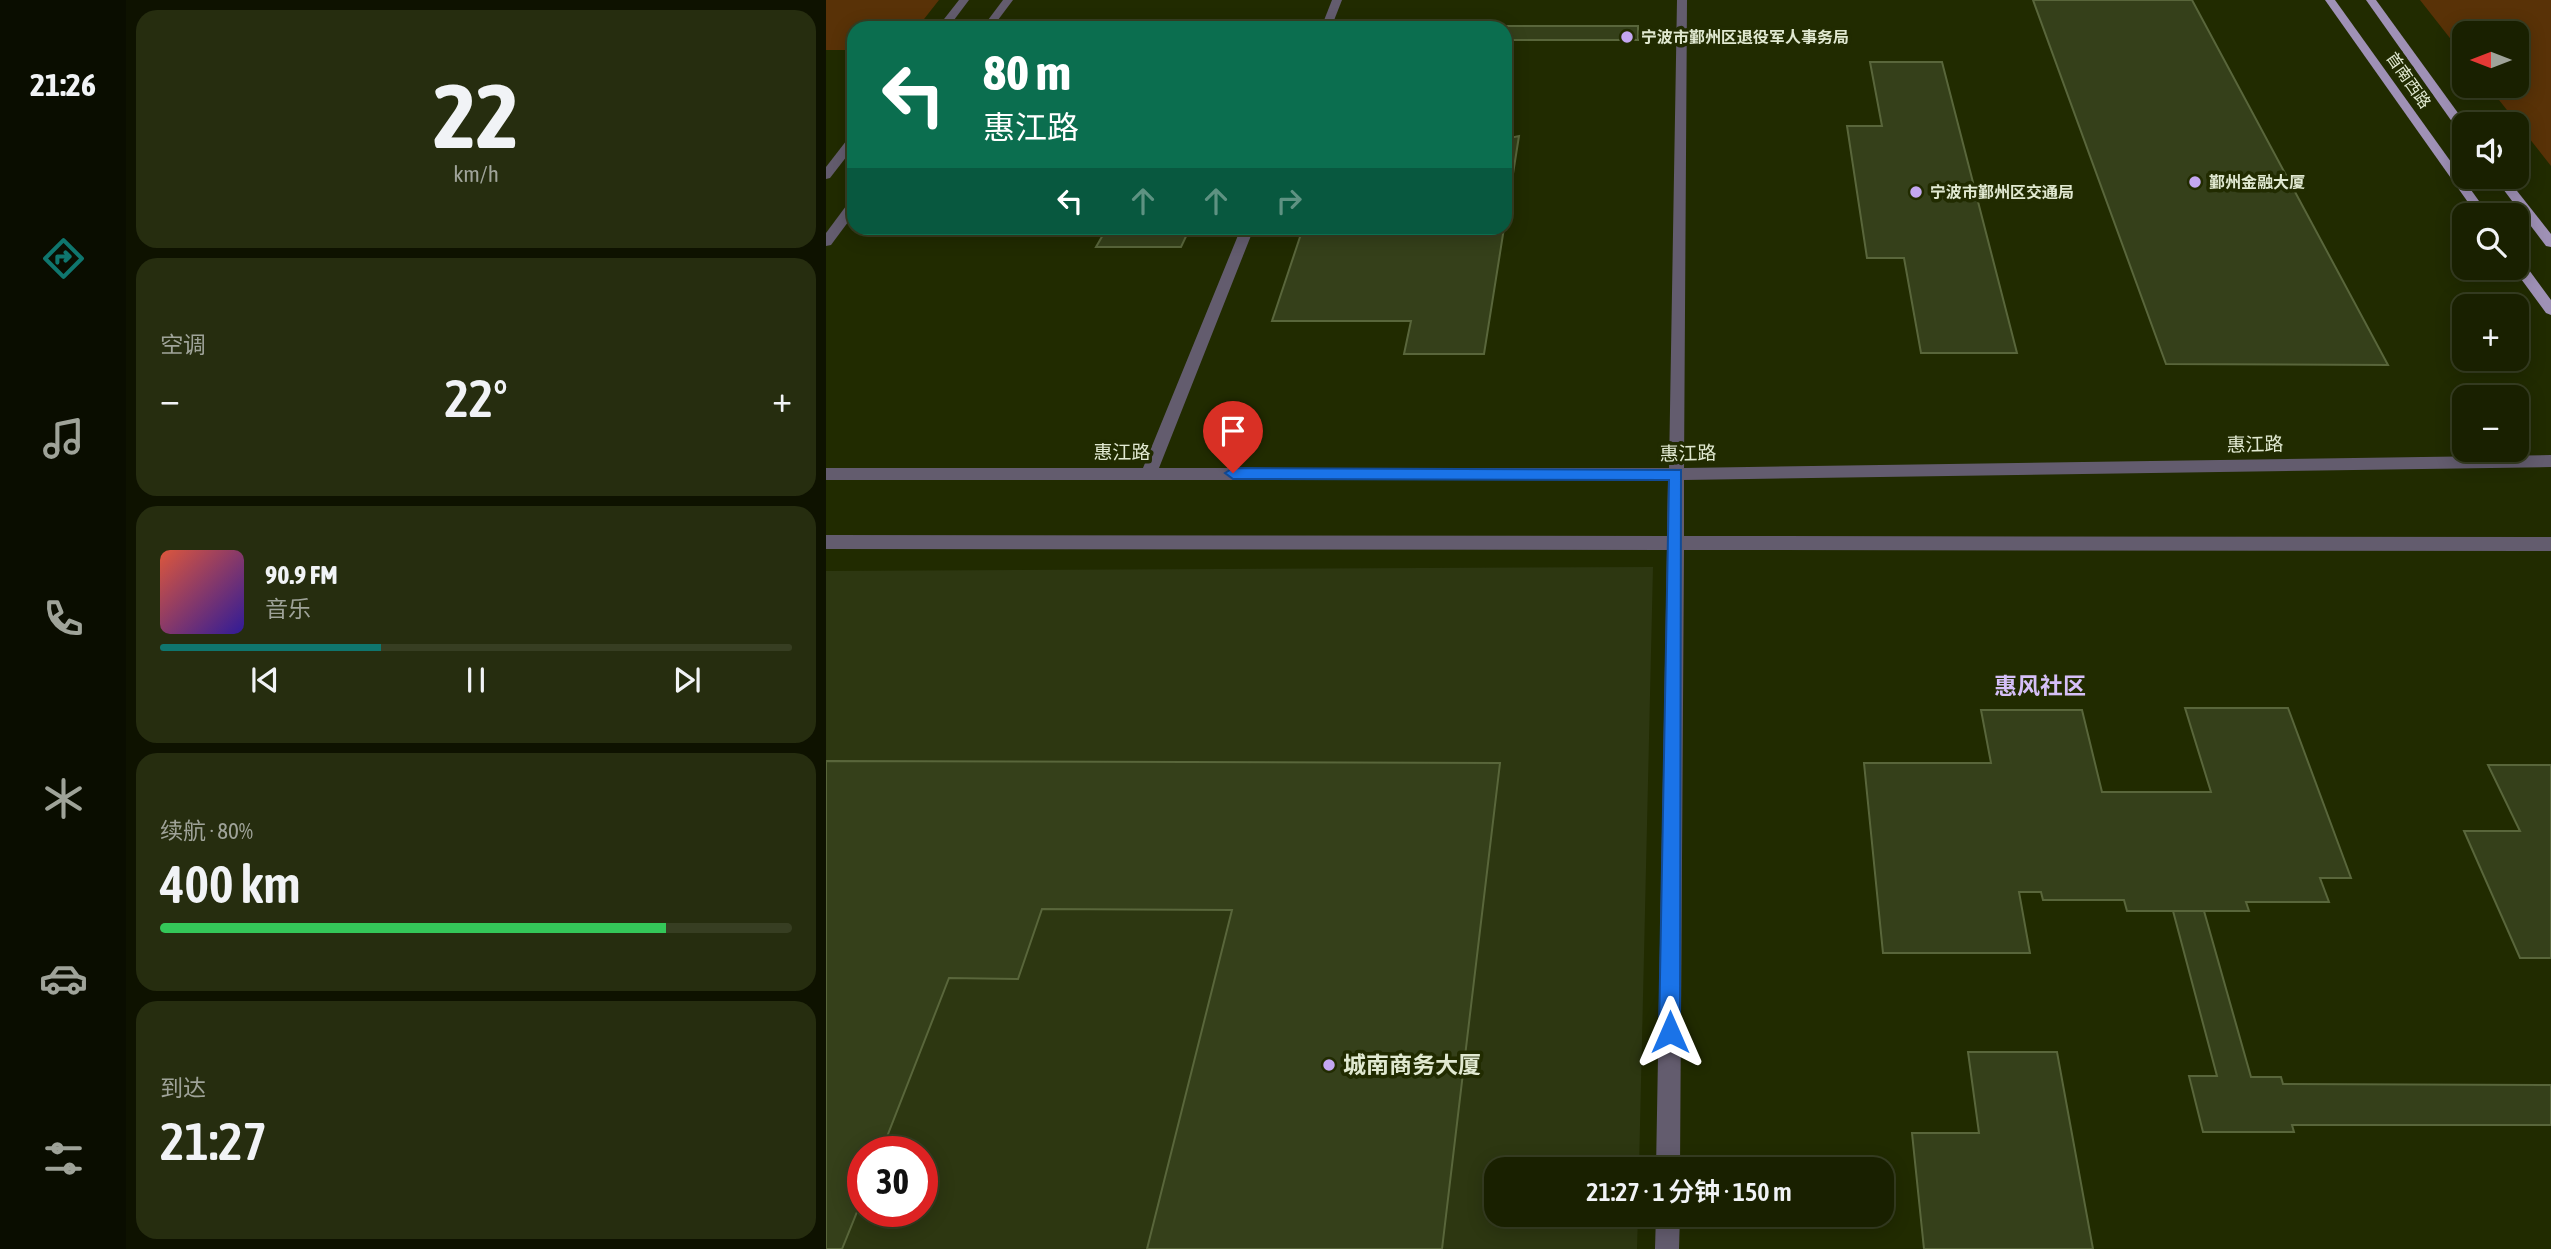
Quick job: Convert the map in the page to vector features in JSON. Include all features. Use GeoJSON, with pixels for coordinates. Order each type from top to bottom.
{"type":"FeatureCollection","features":[{"type":"Feature","properties":{"kind":"main road","name":"首南西路"},"geometry":{"type":"LineString","coordinates":[[2330,0],[2474,203]]}},
{"type":"Feature","properties":{"kind":"main road","name":"首南西路"},"geometry":{"type":"LineString","coordinates":[[2371,0],[2452,113]]}},
{"type":"Feature","properties":{"kind":"main road"},"geometry":{"type":"LineString","coordinates":[[2509,189],[2551,243]]}},
{"type":"Feature","properties":{"kind":"main road"},"geometry":{"type":"LineString","coordinates":[[2529,280],[2551,310]]}},
{"type":"Feature","properties":{"kind":"street"},"geometry":{"type":"LineString","coordinates":[[948,21],[964,0]]}},
{"type":"Feature","properties":{"kind":"street"},"geometry":{"type":"LineString","coordinates":[[992,21],[1008,0]]}},
{"type":"Feature","properties":{"kind":"street"},"geometry":{"type":"LineString","coordinates":[[1329,21],[1337,0]]}},
{"type":"Feature","properties":{"kind":"street"},"geometry":{"type":"LineString","coordinates":[[1668,1157],[1682,0]]}},
{"type":"Feature","properties":{"kind":"street"},"geometry":{"type":"LineString","coordinates":[[826,175],[847,148]]}},
{"type":"Feature","properties":{"kind":"street"},"geometry":{"type":"LineString","coordinates":[[826,242],[847,214]]}},
{"type":"Feature","properties":{"kind":"street"},"geometry":{"type":"LineString","coordinates":[[1149,473],[1244,235]]}},
{"type":"Feature","properties":{"kind":"street","name":"惠江路"},"geometry":{"type":"LineString","coordinates":[[826,474],[1676,474],[2551,461]]}},
{"type":"Feature","properties":{"kind":"street"},"geometry":{"type":"LineString","coordinates":[[826,541],[2551,544]]}},
{"type":"Feature","properties":{"kind":"street"},"geometry":{"type":"LineString","coordinates":[[1667,1249],[1668,1227]]}},
{"type":"Feature","properties":{"kind":"shaded area"},"geometry":{"type":"Polygon","coordinates":[[[826,0],[939,0],[922,21],[847,21],[847,50],[826,50],[826,0]]]}},
{"type":"Feature","properties":{"kind":"shaded area"},"geometry":{"type":"Polygon","coordinates":[[[2420,0],[2551,0],[2551,166],[2529,138],[2529,112],[2508,112],[2497,98],[2529,98],[2529,21],[2452,21],[2452,41],[2420,0]]]}},
{"type":"Feature","properties":{"kind":"shaded area"},"geometry":{"type":"Polygon","coordinates":[[[1653,567],[1639,1157],[1484,1157],[1484,1227],[1638,1227],[1637,1249],[826,1249],[826,571],[1653,567]]]}},
{"type":"Feature","properties":{"kind":"building","name":"鄞州金融大厦"},"geometry":{"type":"Polygon","coordinates":[[[2033,0],[2192,0],[2388,365],[2166,364],[2033,0]]]}},
{"type":"Feature","properties":{"kind":"building"},"geometry":{"type":"Polygon","coordinates":[[[1512,26],[1638,26],[1638,40],[1512,40],[1512,26]]]}},
{"type":"Feature","properties":{"kind":"building","name":"宁波市鄞州区交通局"},"geometry":{"type":"Polygon","coordinates":[[[1870,62],[1942,62],[2017,353],[1921,353],[1904,258],[1867,258],[1847,126],[1882,126],[1870,62]]]}},
{"type":"Feature","properties":{"kind":"building"},"geometry":{"type":"Polygon","coordinates":[[[1519,136],[1512,180],[1512,138],[1519,136]]]}},
{"type":"Feature","properties":{"kind":"building"},"geometry":{"type":"Polygon","coordinates":[[[1103,235],[1187,235],[1181,247],[1096,247],[1103,235]]]}},
{"type":"Feature","properties":{"kind":"building"},"geometry":{"type":"Polygon","coordinates":[[[1301,235],[1503,235],[1484,354],[1404,354],[1411,321],[1272,321],[1301,235]]]}},
{"type":"Feature","properties":{"kind":"building"},"geometry":{"type":"Polygon","coordinates":[[[2185,708],[2288,708],[2351,878],[2320,878],[2329,902],[2246,902],[2249,911],[2127,911],[2124,900],[2043,900],[2041,892],[2019,892],[2030,953],[1883,953],[1864,763],[1991,763],[1981,710],[2082,710],[2102,792],[2211,792],[2185,708]]]}},
{"type":"Feature","properties":{"kind":"building","name":"城南商务大厦"},"geometry":{"type":"Polygon","coordinates":[[[826,761],[1500,763],[1442,1249],[1147,1249],[1232,910],[1042,909],[1018,979],[949,978],[887,1136],[847,1136],[847,1227],[851,1227],[842,1249],[826,1249],[826,761]]]}},
{"type":"Feature","properties":{"kind":"building"},"geometry":{"type":"Polygon","coordinates":[[[2488,765],[2551,765],[2551,958],[2520,958],[2464,831],[2520,831],[2488,765]]]}},
{"type":"Feature","properties":{"kind":"building"},"geometry":{"type":"Polygon","coordinates":[[[2173,911],[2204,911],[2251,1077],[2281,1077],[2283,1084],[2551,1085],[2551,1125],[2292,1125],[2294,1132],[2203,1132],[2189,1076],[2217,1076],[2173,911]]]}},
{"type":"Feature","properties":{"kind":"building"},"geometry":{"type":"Polygon","coordinates":[[[1968,1052],[2057,1052],[2093,1249],[1924,1249],[1912,1133],[1979,1133],[1968,1052]]]}},
{"type":"Feature","properties":{"kind":"place","name":"宁波市鄞州区退役军人事务局"},"geometry":{"type":"Point","coordinates":[1627,37]}},
{"type":"Feature","properties":{"kind":"place","name":"鄞州金融大厦"},"geometry":{"type":"Point","coordinates":[2195,182]}},
{"type":"Feature","properties":{"kind":"place","name":"宁波市鄞州区交通局"},"geometry":{"type":"Point","coordinates":[1916,192]}},
{"type":"Feature","properties":{"kind":"place","name":"城南商务大厦"},"geometry":{"type":"Point","coordinates":[1329,1065]}},
{"type":"Feature","properties":{"kind":"district","name":"惠风社区"},"geometry":{"type":"Point","coordinates":[2040,686]}},
{"type":"Feature","properties":{"kind":"route"},"geometry":{"type":"LineString","coordinates":[[1233,473],[1676,474],[1670,1032]]}}]}
